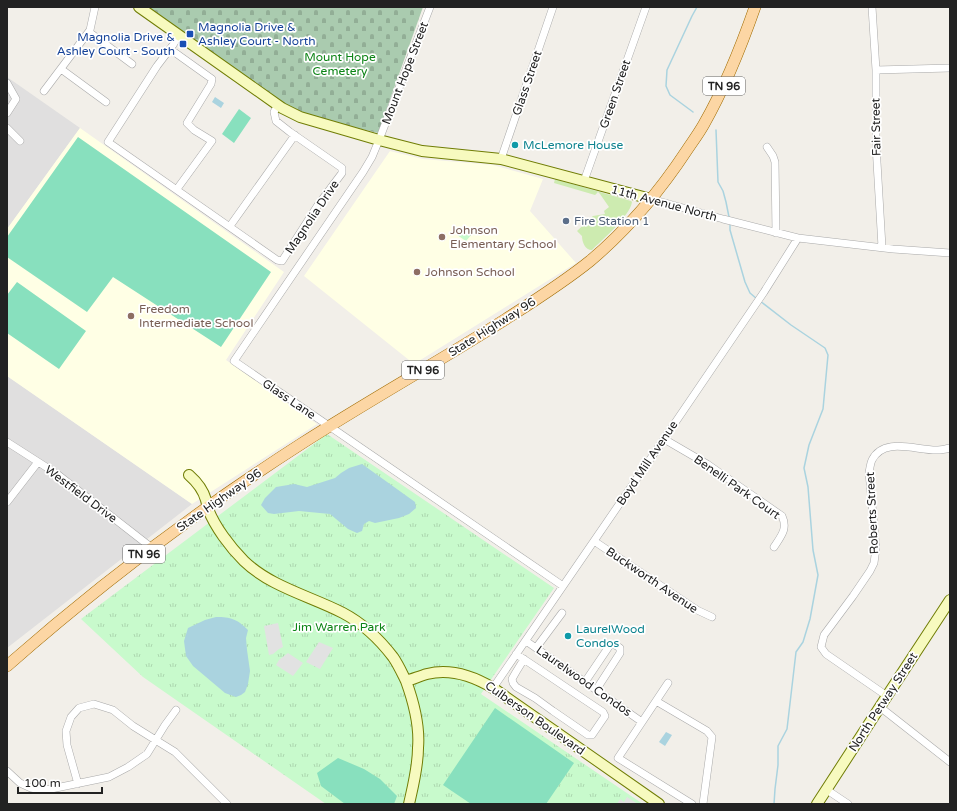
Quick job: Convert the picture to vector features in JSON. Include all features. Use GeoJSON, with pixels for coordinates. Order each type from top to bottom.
{"type":"FeatureCollection","features":[{"type":"Feature","properties":{"kind":"main road","name":"State Highway 96"},"geometry":{"type":"LineString","coordinates":[[7,666],[50,628],[152,548],[273,462],[330,426],[461,348],[544,294],[590,261],[609,244],[651,199],[672,173],[704,125],[742,44],[755,7]]}},
{"type":"Feature","properties":{"kind":"street"},"geometry":{"type":"LineString","coordinates":[[44,92],[89,32],[95,7]]}},
{"type":"Feature","properties":{"kind":"street"},"geometry":{"type":"LineString","coordinates":[[139,7],[278,105],[300,117],[379,140]]}},
{"type":"Feature","properties":{"kind":"street","name":"Mount Hope Street"},"geometry":{"type":"LineString","coordinates":[[379,140],[430,7]]}},
{"type":"Feature","properties":{"kind":"street","name":"Glass Street"},"geometry":{"type":"LineString","coordinates":[[501,159],[553,7]]}},
{"type":"Feature","properties":{"kind":"street","name":"Green Street"},"geometry":{"type":"LineString","coordinates":[[584,181],[646,7]]}},
{"type":"Feature","properties":{"kind":"street","name":"Fair Street"},"geometry":{"type":"LineString","coordinates":[[872,7],[876,70],[876,144],[882,247]]}},
{"type":"Feature","properties":{"kind":"street"},"geometry":{"type":"LineString","coordinates":[[89,32],[132,64]]}},
{"type":"Feature","properties":{"kind":"street","name":"Magnolia Drive"},"geometry":{"type":"LineString","coordinates":[[179,35],[108,142],[277,260],[282,261],[318,205],[342,174],[342,168],[276,121],[274,112],[278,105]]}},
{"type":"Feature","properties":{"kind":"street"},"geometry":{"type":"LineString","coordinates":[[170,49],[212,79],[212,84],[187,123],[194,130],[212,141],[177,189]]}},
{"type":"Feature","properties":{"kind":"street"},"geometry":{"type":"LineString","coordinates":[[876,70],[950,68]]}},
{"type":"Feature","properties":{"kind":"street"},"geometry":{"type":"LineString","coordinates":[[61,69],[106,102]]}},
{"type":"Feature","properties":{"kind":"street"},"geometry":{"type":"LineString","coordinates":[[7,83],[16,100],[7,113]]}},
{"type":"Feature","properties":{"kind":"street"},"geometry":{"type":"LineString","coordinates":[[7,128],[20,141]]}},
{"type":"Feature","properties":{"kind":"street"},"geometry":{"type":"LineString","coordinates":[[230,226],[295,135]]}},
{"type":"Feature","properties":{"kind":"street","name":"11th Avenue North"},"geometry":{"type":"LineString","coordinates":[[379,140],[422,150],[501,159],[798,238],[950,253]]}},
{"type":"Feature","properties":{"kind":"street","name":"Glass Lane"},"geometry":{"type":"LineString","coordinates":[[379,140],[372,157],[363,172],[234,361],[563,586]]}},
{"type":"Feature","properties":{"kind":"street"},"geometry":{"type":"LineString","coordinates":[[767,147],[775,162],[776,233]]}},
{"type":"Feature","properties":{"kind":"street","name":"Boyd Mill Avenue"},"geometry":{"type":"LineString","coordinates":[[493,688],[764,292],[798,238]]}},
{"type":"Feature","properties":{"kind":"street","name":"Benelli Park Court"},"geometry":{"type":"LineString","coordinates":[[664,439],[707,464],[782,516],[785,525],[784,531],[774,547]]}},
{"type":"Feature","properties":{"kind":"street","name":"Westfield Drive"},"geometry":{"type":"LineString","coordinates":[[7,442],[57,474],[152,548]]}},
{"type":"Feature","properties":{"kind":"street","name":"Roberts Street"},"geometry":{"type":"LineString","coordinates":[[887,696],[826,654],[821,647],[824,635],[853,596],[874,563],[876,548],[869,472],[871,462],[876,454],[886,447],[896,446],[938,450],[950,448]]}},
{"type":"Feature","properties":{"kind":"street"},"geometry":{"type":"LineString","coordinates":[[7,502],[38,462]]}},
{"type":"Feature","properties":{"kind":"street"},"geometry":{"type":"LineString","coordinates":[[189,475],[196,481],[203,491],[207,508],[220,532],[234,551],[252,568],[285,588],[328,606],[358,622],[378,639],[394,658],[406,681],[416,713],[418,748],[416,769],[409,804]]}},
{"type":"Feature","properties":{"kind":"street","name":"Buckworth Avenue"},"geometry":{"type":"LineString","coordinates":[[594,541],[697,610],[712,617]]}},
{"type":"Feature","properties":{"kind":"street","name":"North Petway Street"},"geometry":{"type":"LineString","coordinates":[[817,804],[950,600]]}},
{"type":"Feature","properties":{"kind":"street"},"geometry":{"type":"LineString","coordinates":[[536,648],[562,613]]}},
{"type":"Feature","properties":{"kind":"street","name":"Laurelwood Condos"},"geometry":{"type":"LineString","coordinates":[[526,640],[642,722]]}},
{"type":"Feature","properties":{"kind":"street"},"geometry":{"type":"LineString","coordinates":[[585,682],[610,645],[615,645],[620,648],[620,653],[596,690]]}},
{"type":"Feature","properties":{"kind":"street"},"geometry":{"type":"LineString","coordinates":[[516,654],[524,659],[603,712],[605,716],[599,727],[592,735],[588,735],[512,683],[512,679],[524,659]]}},
{"type":"Feature","properties":{"kind":"street","name":"Culberson Boulevard"},"geometry":{"type":"LineString","coordinates":[[406,681],[427,674],[440,672],[455,672],[469,676],[493,688],[659,804]]}},
{"type":"Feature","properties":{"kind":"street","name":"Laurelwood Condos"},"geometry":{"type":"LineString","coordinates":[[668,683],[618,758],[692,804]]}},
{"type":"Feature","properties":{"kind":"street"},"geometry":{"type":"LineString","coordinates":[[656,701],[707,731],[712,737],[703,804]]}},
{"type":"Feature","properties":{"kind":"street"},"geometry":{"type":"LineString","coordinates":[[78,784],[67,745],[66,731],[71,717],[79,708],[94,704],[114,710],[133,726],[175,752],[227,804]]}},
{"type":"Feature","properties":{"kind":"street"},"geometry":{"type":"LineString","coordinates":[[880,707],[950,762]]}},
{"type":"Feature","properties":{"kind":"street"},"geometry":{"type":"LineString","coordinates":[[7,771],[20,783],[31,788],[41,790],[78,784],[109,776],[128,767],[147,754],[176,710]]}},
{"type":"Feature","properties":{"kind":"street"},"geometry":{"type":"LineString","coordinates":[[827,790],[848,804]]}},
{"type":"Feature","properties":{"kind":"shaded area"},"geometry":{"type":"Polygon","coordinates":[[[7,77],[80,128],[7,229],[7,77]]]}},
{"type":"Feature","properties":{"kind":"shaded area","name":"Freedom Intermediate School"},"geometry":{"type":"Polygon","coordinates":[[[80,128],[284,272],[226,360],[317,424],[192,504],[7,376],[7,229],[80,128]]]}},
{"type":"Feature","properties":{"kind":"shaded area","name":"Johnson Elementary School"},"geometry":{"type":"Polygon","coordinates":[[[390,151],[423,159],[493,165],[543,179],[530,211],[576,263],[414,364],[304,276],[390,151]]]}},
{"type":"Feature","properties":{"kind":"shaded area"},"geometry":{"type":"Polygon","coordinates":[[[7,376],[192,504],[7,648],[7,376]]]}},
{"type":"Feature","properties":{"kind":"shaded area"},"geometry":{"type":"Polygon","coordinates":[[[278,623],[283,647],[269,655],[264,626],[278,623]]]}},
{"type":"Feature","properties":{"kind":"shaded area"},"geometry":{"type":"Polygon","coordinates":[[[319,642],[333,648],[320,669],[306,662],[319,642]]]}},
{"type":"Feature","properties":{"kind":"shaded area"},"geometry":{"type":"Polygon","coordinates":[[[288,653],[303,663],[293,676],[276,665],[279,660],[288,653]]]}},
{"type":"Feature","properties":{"kind":"shaded area"},"geometry":{"type":"Polygon","coordinates":[[[627,797],[638,804],[617,804],[620,799],[624,802],[627,797]]]}},
{"type":"Feature","properties":{"kind":"green space","name":"Mount Hope Cemetery"},"geometry":{"type":"Polygon","coordinates":[[[149,7],[423,7],[378,133],[290,112],[149,7]]]}},
{"type":"Feature","properties":{"kind":"green space"},"geometry":{"type":"Polygon","coordinates":[[[239,109],[251,118],[234,143],[222,134],[239,109]]]}},
{"type":"Feature","properties":{"kind":"green space"},"geometry":{"type":"Polygon","coordinates":[[[78,137],[271,272],[221,347],[113,277],[87,312],[7,257],[7,237],[78,137]]]}},
{"type":"Feature","properties":{"kind":"green space"},"geometry":{"type":"Polygon","coordinates":[[[555,179],[631,201],[630,208],[615,227],[592,250],[587,249],[584,245],[582,236],[577,231],[593,216],[605,214],[604,211],[609,207],[598,192],[595,195],[554,183],[555,179]]]}},
{"type":"Feature","properties":{"kind":"green space"},"geometry":{"type":"Polygon","coordinates":[[[462,228],[472,234],[466,241],[457,235],[462,228]]]}},
{"type":"Feature","properties":{"kind":"green space"},"geometry":{"type":"Polygon","coordinates":[[[17,282],[86,331],[59,369],[7,333],[7,295],[17,282]]]}},
{"type":"Feature","properties":{"kind":"green space","name":"Jim Warren Park"},"geometry":{"type":"Polygon","coordinates":[[[327,434],[554,588],[481,694],[643,804],[326,804],[143,677],[81,619],[327,434]]]}},
{"type":"Feature","properties":{"kind":"green space"},"geometry":{"type":"Polygon","coordinates":[[[495,708],[574,763],[546,804],[471,804],[443,785],[495,708]]]}},
{"type":"Feature","properties":{"kind":"green space"},"geometry":{"type":"Polygon","coordinates":[[[338,758],[364,769],[380,779],[397,796],[394,804],[345,804],[321,786],[317,773],[338,758]]]}},
{"type":"Feature","properties":{"kind":"water"},"geometry":{"type":"Polygon","coordinates":[[[215,97],[224,103],[221,108],[212,102],[215,97]]]}},
{"type":"Feature","properties":{"kind":"water"},"geometry":{"type":"Polygon","coordinates":[[[362,464],[415,502],[416,508],[409,514],[399,518],[375,523],[369,521],[364,524],[362,531],[357,533],[348,529],[330,514],[299,511],[274,514],[268,513],[261,505],[265,498],[276,487],[294,484],[307,487],[335,478],[349,468],[362,464]]]}},
{"type":"Feature","properties":{"kind":"water"},"geometry":{"type":"Polygon","coordinates":[[[216,617],[234,619],[248,630],[246,638],[250,671],[248,684],[245,692],[236,697],[225,693],[193,666],[186,656],[184,641],[188,628],[205,620],[216,617]]]}},
{"type":"Feature","properties":{"kind":"water"},"geometry":{"type":"Polygon","coordinates":[[[666,732],[672,735],[665,746],[659,742],[666,732]]]}},
{"type":"Feature","properties":{"kind":"waterway"},"geometry":{"type":"LineString","coordinates":[[693,112],[670,95],[666,86],[667,70],[697,7]]}},
{"type":"Feature","properties":{"kind":"waterway"},"geometry":{"type":"LineString","coordinates":[[716,130],[718,182],[723,191],[729,217]]}},
{"type":"Feature","properties":{"kind":"waterway"},"geometry":{"type":"LineString","coordinates":[[730,223],[730,230],[745,282],[750,293],[757,299]]}},
{"type":"Feature","properties":{"kind":"waterway"},"geometry":{"type":"LineString","coordinates":[[760,301],[791,325],[825,348],[828,355],[823,409],[809,445],[804,468],[808,487],[813,550],[818,575],[810,619],[803,642],[796,652],[787,729],[778,746],[778,765],[774,804]]}},
{"type":"Feature","properties":{"kind":"place","name":"Magnolia Drive & Ashley Court - North"},"geometry":{"type":"Point","coordinates":[190,34]}},
{"type":"Feature","properties":{"kind":"place","name":"Magnolia Drive & Ashley Court - South"},"geometry":{"type":"Point","coordinates":[183,44]}},
{"type":"Feature","properties":{"kind":"place","name":"McLemore House"},"geometry":{"type":"Point","coordinates":[515,145]}},
{"type":"Feature","properties":{"kind":"place","name":"Fire Station 1"},"geometry":{"type":"Point","coordinates":[566,221]}},
{"type":"Feature","properties":{"kind":"place","name":"Johnson Elementary School"},"geometry":{"type":"Point","coordinates":[442,237]}},
{"type":"Feature","properties":{"kind":"place","name":"Johnson School"},"geometry":{"type":"Point","coordinates":[417,272]}},
{"type":"Feature","properties":{"kind":"place","name":"Freedom Intermediate School"},"geometry":{"type":"Point","coordinates":[131,316]}},
{"type":"Feature","properties":{"kind":"place","name":"LaurelWood Condos"},"geometry":{"type":"Point","coordinates":[568,636]}}]}
